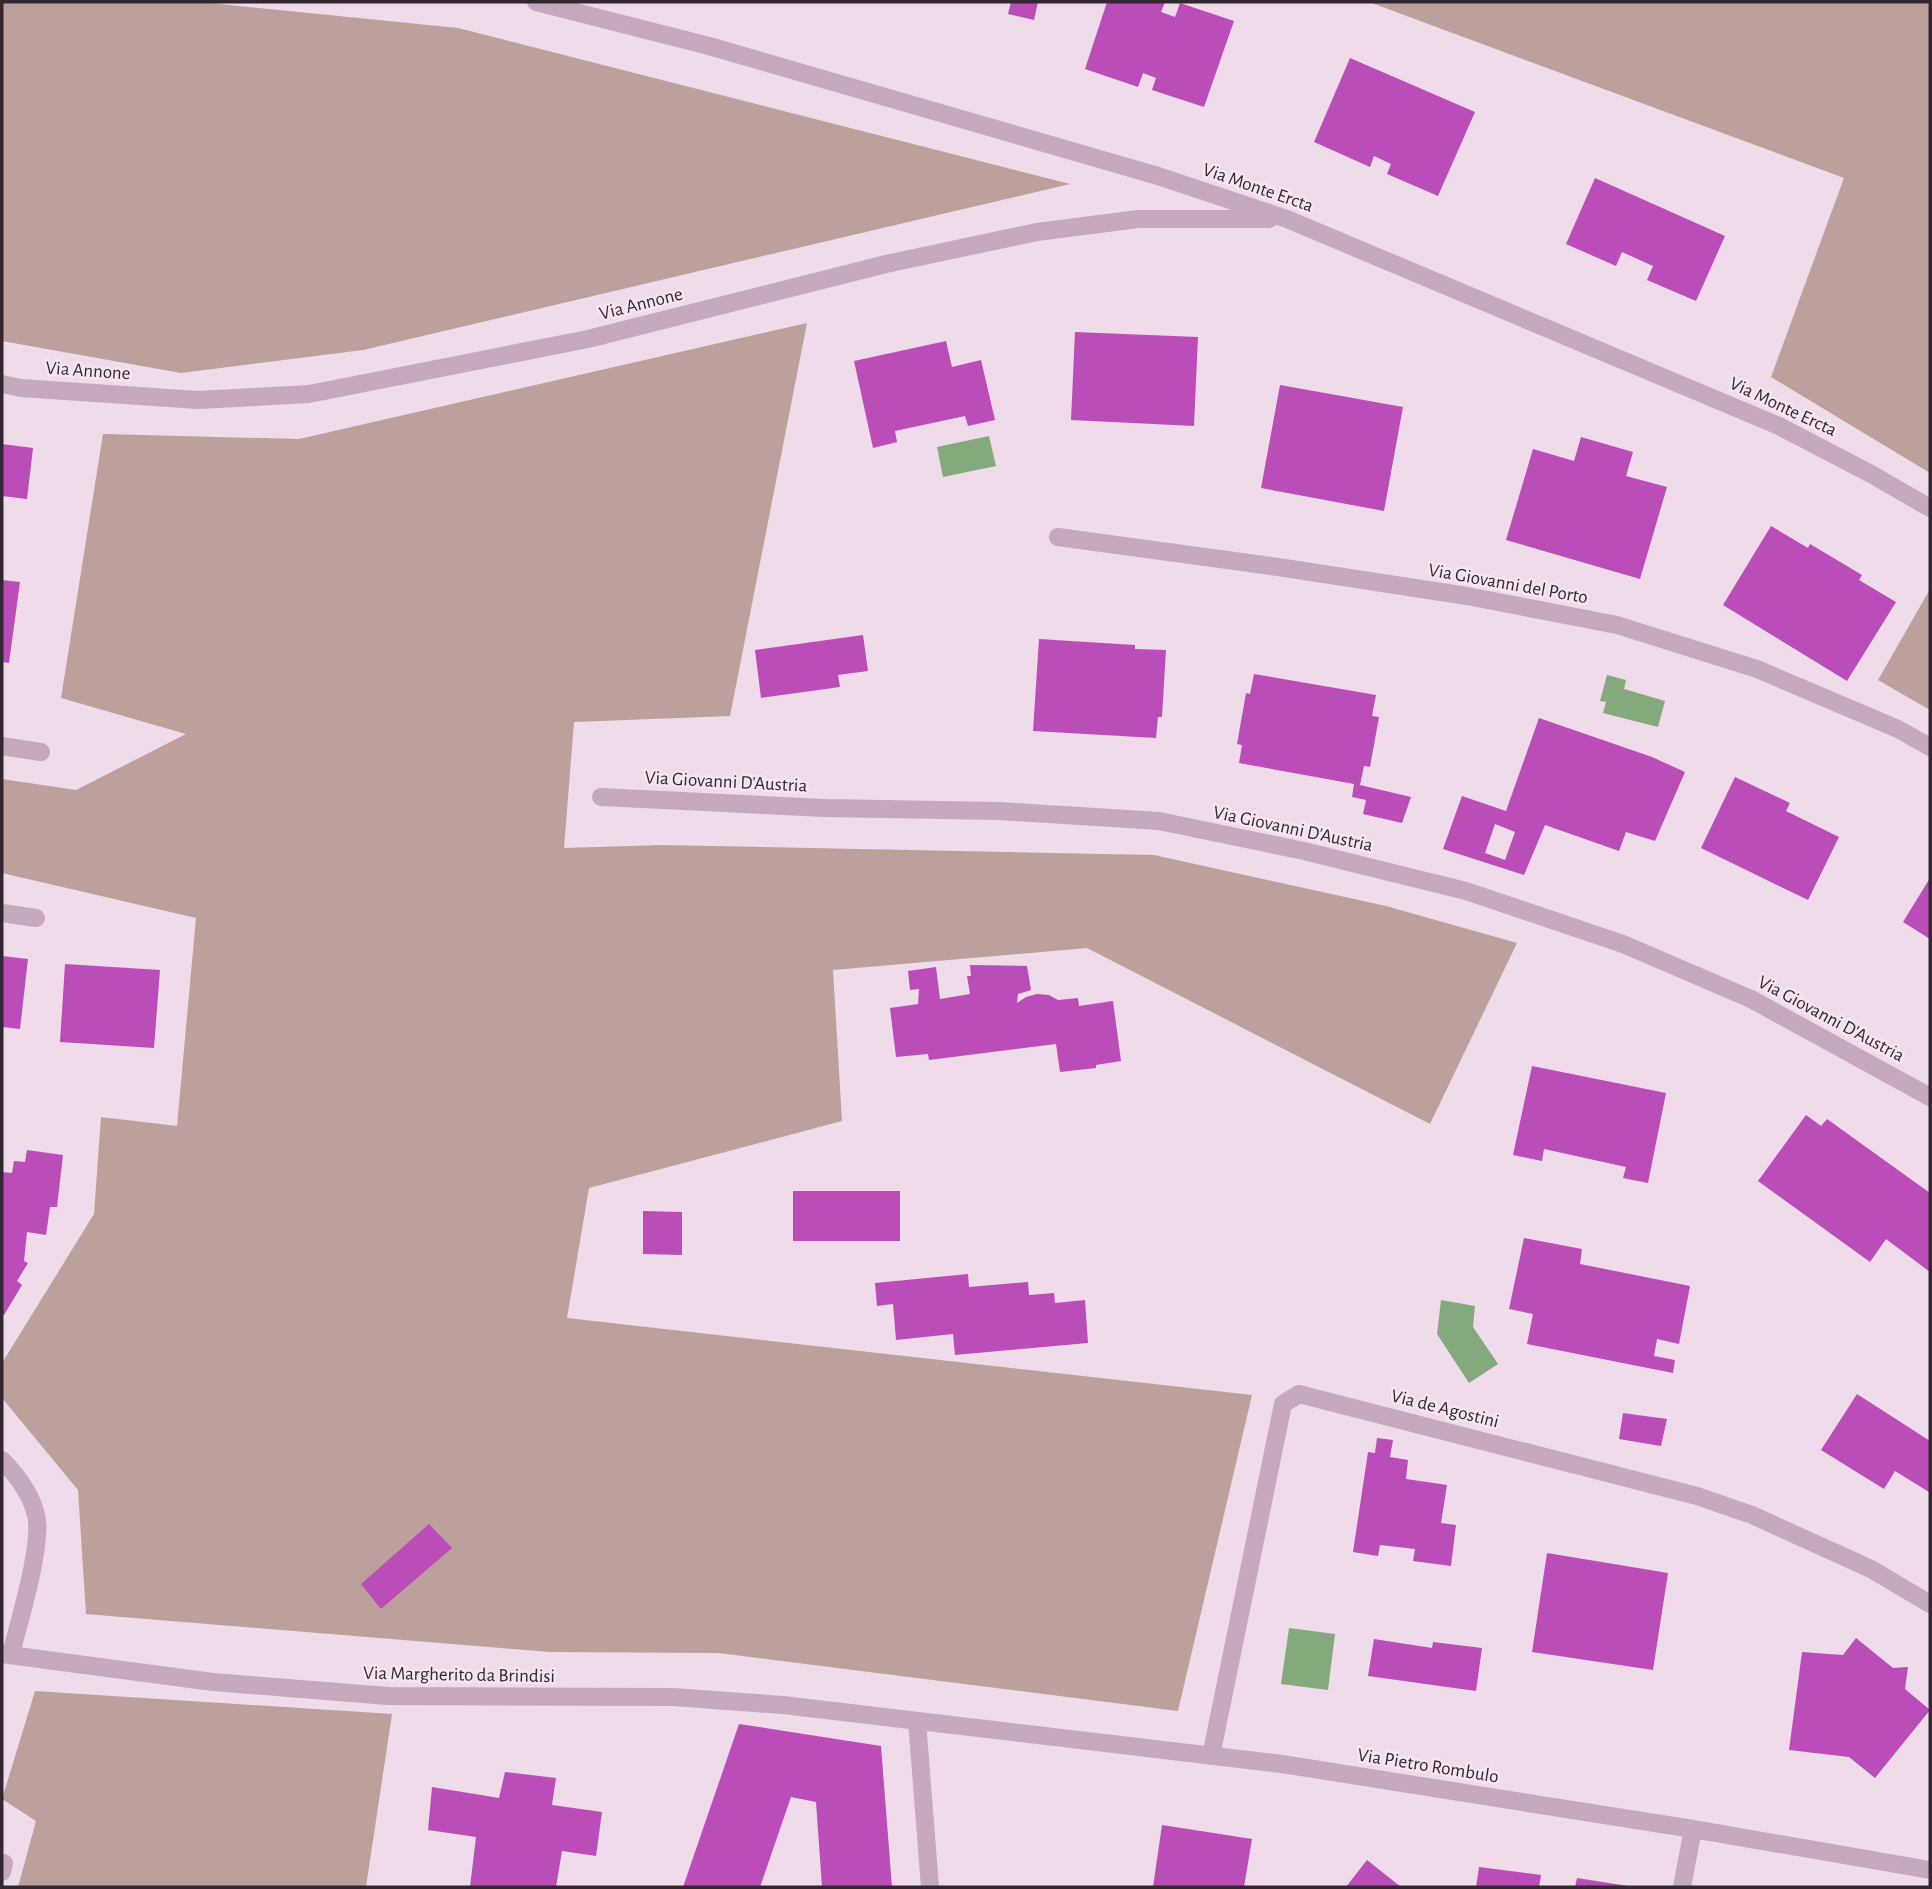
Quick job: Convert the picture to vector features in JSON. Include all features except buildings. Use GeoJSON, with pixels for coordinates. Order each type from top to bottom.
{"type":"FeatureCollection","features":[{"type":"Feature","properties":{"kind":"street","name":"Via Monte Ercta"},"geometry":{"type":"LineString","coordinates":[[536,2],[709,46],[1144,172],[1287,219],[1779,426],[1930,508]]}},
{"type":"Feature","properties":{"kind":"street","name":"Via Annone"},"geometry":{"type":"LineString","coordinates":[[2,384],[21,388],[198,400],[309,394],[588,339],[886,264],[1037,232],[1138,219],[1287,219]]}},
{"type":"Feature","properties":{"kind":"street","name":"Via Giovanni del Porto"},"geometry":{"type":"LineString","coordinates":[[1058,537],[1467,596],[1616,625],[1757,669],[1898,729],[1930,747]]}},
{"type":"Feature","properties":{"kind":"street"},"geometry":{"type":"LineString","coordinates":[[2,746],[41,752]]}},
{"type":"Feature","properties":{"kind":"street","name":"Via Giovanni D'Austria"},"geometry":{"type":"LineString","coordinates":[[601,797],[825,807],[999,811],[1159,821],[1304,850],[1466,891],[1623,944],[1751,999],[1930,1097]]}},
{"type":"Feature","properties":{"kind":"street"},"geometry":{"type":"LineString","coordinates":[[2,914],[36,918]]}},
{"type":"Feature","properties":{"kind":"street","name":"Via de Agostini"},"geometry":{"type":"LineString","coordinates":[[1210,1756],[1283,1404],[1299,1394],[1697,1496],[1752,1515],[1871,1569],[1930,1604]]}},
{"type":"Feature","properties":{"kind":"street"},"geometry":{"type":"LineString","coordinates":[[2,1460],[19,1478],[36,1516],[35,1552],[6,1654]]}},
{"type":"Feature","properties":{"kind":"street","name":"Via Margherito da Brindisi"},"geometry":{"type":"LineString","coordinates":[[6,1654],[213,1682],[313,1691],[388,1696],[673,1697],[783,1705],[917,1721]]}},
{"type":"Feature","properties":{"kind":"street"},"geometry":{"type":"LineString","coordinates":[[917,1721],[930,1887]]}},
{"type":"Feature","properties":{"kind":"street","name":"Via Pietro Rombulo"},"geometry":{"type":"LineString","coordinates":[[917,1721],[1282,1764],[1693,1829],[1930,1870]]}},
{"type":"Feature","properties":{"kind":"street"},"geometry":{"type":"LineString","coordinates":[[1682,1887],[1693,1829]]}},
{"type":"Feature","properties":{"kind":"shaded area"},"geometry":{"type":"Polygon","coordinates":[[[2,2],[200,2],[458,28],[1070,184],[363,350],[181,373],[2,341],[2,2]]]}},
{"type":"Feature","properties":{"kind":"shaded area"},"geometry":{"type":"Polygon","coordinates":[[[1369,2],[1930,2],[1930,473],[1771,377],[1844,178],[1369,2]]]}},
{"type":"Feature","properties":{"kind":"shaded area"},"geometry":{"type":"Polygon","coordinates":[[[807,323],[730,716],[574,722],[564,848],[662,845],[1154,855],[1386,906],[1517,943],[1430,1124],[1087,948],[833,970],[842,1121],[589,1188],[567,1318],[1252,1395],[1178,1711],[719,1653],[550,1652],[86,1614],[78,1490],[2,1398],[2,1363],[94,1214],[101,1117],[177,1126],[196,918],[2,873],[2,779],[76,790],[186,734],[61,698],[103,434],[299,439],[807,323]]]}},
{"type":"Feature","properties":{"kind":"shaded area"},"geometry":{"type":"Polygon","coordinates":[[[989,436],[996,466],[943,477],[937,447],[989,436]]]}},
{"type":"Feature","properties":{"kind":"shaded area"},"geometry":{"type":"Polygon","coordinates":[[[1930,589],[1930,710],[1878,680],[1930,589]]]}},
{"type":"Feature","properties":{"kind":"shaded area"},"geometry":{"type":"Polygon","coordinates":[[[1607,675],[1626,680],[1624,689],[1665,701],[1658,727],[1603,713],[1606,702],[1600,701],[1607,675]]]}},
{"type":"Feature","properties":{"kind":"shaded area"},"geometry":{"type":"Polygon","coordinates":[[[1441,1300],[1475,1306],[1473,1327],[1498,1364],[1469,1383],[1437,1334],[1441,1300]]]}},
{"type":"Feature","properties":{"kind":"shaded area"},"geometry":{"type":"Polygon","coordinates":[[[1289,1628],[1335,1634],[1328,1690],[1281,1684],[1289,1628]]]}},
{"type":"Feature","properties":{"kind":"shaded area"},"geometry":{"type":"Polygon","coordinates":[[[35,1691],[392,1714],[366,1887],[18,1887],[36,1821],[2,1799],[35,1691]]]}}]}
